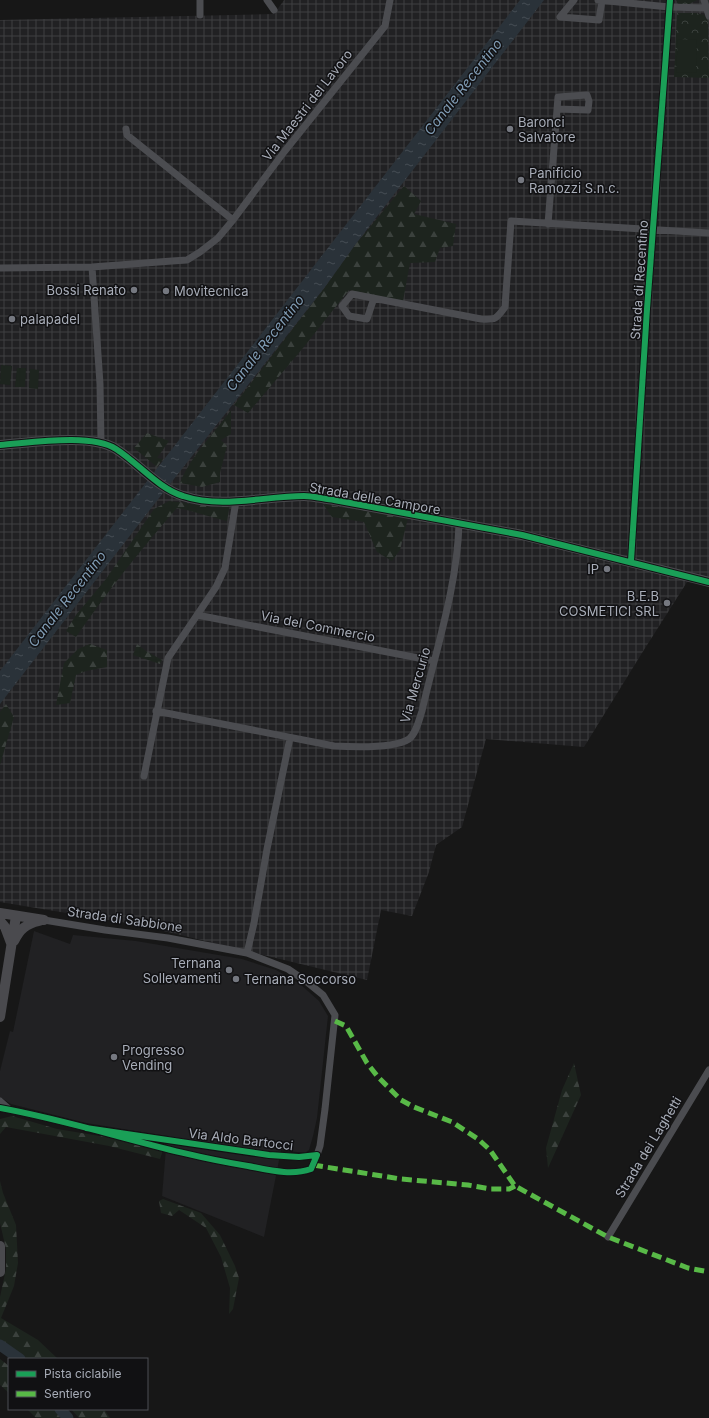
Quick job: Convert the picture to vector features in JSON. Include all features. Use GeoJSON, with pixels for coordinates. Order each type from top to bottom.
{"type":"FeatureCollection","features":[{"type":"Feature","properties":{"kind":"street"},"geometry":{"type":"LineString","coordinates":[[200,0],[200,15]]}},
{"type":"Feature","properties":{"kind":"street"},"geometry":{"type":"LineString","coordinates":[[267,0],[274,10]]}},
{"type":"Feature","properties":{"kind":"street","name":"Via Maestri del Lavoro"},"geometry":{"type":"LineString","coordinates":[[0,268],[92,267],[187,260],[200,252],[218,238],[233,220],[284,152],[385,26],[390,0]]}},
{"type":"Feature","properties":{"kind":"street"},"geometry":{"type":"LineString","coordinates":[[574,0],[560,17],[599,20],[602,0]]}},
{"type":"Feature","properties":{"kind":"street"},"geometry":{"type":"LineString","coordinates":[[598,0],[670,4],[706,8]]}},
{"type":"Feature","properties":{"kind":"street"},"geometry":{"type":"LineString","coordinates":[[704,0],[709,16]]}},
{"type":"Feature","properties":{"kind":"street","name":"Strada di Recentino"},"geometry":{"type":"LineString","coordinates":[[631,561],[670,4]]}},
{"type":"Feature","properties":{"kind":"street"},"geometry":{"type":"LineString","coordinates":[[548,224],[558,97],[586,95],[589,101],[588,110],[557,110]]}},
{"type":"Feature","properties":{"kind":"street"},"geometry":{"type":"LineString","coordinates":[[126,129],[128,135],[233,220]]}},
{"type":"Feature","properties":{"kind":"street","name":"Strada di Recentino"},"geometry":{"type":"LineString","coordinates":[[374,298],[367,319],[349,316],[342,306],[352,294],[374,298],[481,319],[492,320],[499,316],[505,307],[512,221],[709,233]]}},
{"type":"Feature","properties":{"kind":"street"},"geometry":{"type":"LineString","coordinates":[[92,267],[100,384],[101,442]]}},
{"type":"Feature","properties":{"kind":"street","name":"Strada delle Campore"},"geometry":{"type":"LineString","coordinates":[[0,445],[85,440],[101,442],[116,448],[169,490],[183,496],[209,501],[236,501],[304,496],[334,500],[522,535],[631,561],[709,582]]}},
{"type":"Feature","properties":{"kind":"street"},"geometry":{"type":"LineString","coordinates":[[144,776],[168,658],[216,587],[225,568],[236,501]]}},
{"type":"Feature","properties":{"kind":"street","name":"Via Mercurio"},"geometry":{"type":"LineString","coordinates":[[156,711],[334,746],[360,747],[386,745],[410,739],[422,711],[450,596],[458,546],[459,524]]}},
{"type":"Feature","properties":{"kind":"street","name":"Via del Commercio"},"geometry":{"type":"LineString","coordinates":[[197,615],[434,661]]}},
{"type":"Feature","properties":{"kind":"street"},"geometry":{"type":"LineString","coordinates":[[247,953],[290,738]]}},
{"type":"Feature","properties":{"kind":"street","name":"Strada di Sabbione"},"geometry":{"type":"LineString","coordinates":[[0,912],[16,916],[105,930],[168,938],[247,953],[288,969],[307,982],[323,995],[335,1015],[320,1146],[316,1155]]}},
{"type":"Feature","properties":{"kind":"street"},"geometry":{"type":"LineString","coordinates":[[0,1017],[16,916]]}},
{"type":"Feature","properties":{"kind":"street"},"geometry":{"type":"LineString","coordinates":[[12,945],[18,935],[30,923],[44,920]]}},
{"type":"Feature","properties":{"kind":"street"},"geometry":{"type":"LineString","coordinates":[[0,921],[5,927],[12,945]]}},
{"type":"Feature","properties":{"kind":"street","name":"Strada dei Laghetti"},"geometry":{"type":"LineString","coordinates":[[608,1237],[709,1070]]}},
{"type":"Feature","properties":{"kind":"street"},"geometry":{"type":"LineString","coordinates":[[0,1101],[9,1110]]}},
{"type":"Feature","properties":{"kind":"street","name":"Via Aldo Bartocci"},"geometry":{"type":"LineString","coordinates":[[0,1108],[31,1113],[86,1128],[211,1160],[290,1173],[311,1169],[316,1155],[299,1157],[269,1155],[86,1128]]}},
{"type":"Feature","properties":{"kind":"street","name":"Via Aldo Bartocci"},"geometry":{"type":"LineString","coordinates":[[0,1113],[9,1110]]}},
{"type":"Feature","properties":{"kind":"street"},"geometry":{"type":"LineString","coordinates":[[0,1246],[0,1272]]}},
{"type":"Feature","properties":{"kind":"shaded area"},"geometry":{"type":"Polygon","coordinates":[[[284,0],[709,0],[709,582],[689,579],[584,747],[486,739],[462,827],[436,845],[429,872],[412,916],[381,910],[367,980],[139,925],[0,902],[0,20],[274,14],[284,0]]]}},
{"type":"Feature","properties":{"kind":"shaded area"},"geometry":{"type":"Polygon","coordinates":[[[34,931],[70,944],[73,935],[136,941],[242,959],[276,970],[300,984],[319,1001],[328,1016],[317,1118],[313,1136],[309,1150],[305,1153],[281,1150],[264,1237],[162,1196],[167,1136],[86,1123],[11,1104],[0,1097],[0,1071],[10,1031],[13,1032],[34,931]]]}},
{"type":"Feature","properties":{"kind":"green space"},"geometry":{"type":"Polygon","coordinates":[[[676,0],[697,0],[687,5],[679,5],[676,0]]]}},
{"type":"Feature","properties":{"kind":"green space"},"geometry":{"type":"Polygon","coordinates":[[[677,13],[696,13],[704,15],[708,21],[709,78],[674,77],[677,13]]]}},
{"type":"Feature","properties":{"kind":"green space"},"geometry":{"type":"Polygon","coordinates":[[[678,39],[697,40],[696,73],[676,72],[678,39]]]}},
{"type":"Feature","properties":{"kind":"green space"},"geometry":{"type":"Polygon","coordinates":[[[404,186],[421,201],[414,214],[456,224],[453,246],[440,248],[435,262],[410,263],[403,301],[349,290],[303,348],[248,413],[234,405],[325,287],[355,245],[404,186]]]}},
{"type":"Feature","properties":{"kind":"green space"},"geometry":{"type":"Polygon","coordinates":[[[1,365],[12,366],[10,385],[0,384],[1,365]]]}},
{"type":"Feature","properties":{"kind":"green space"},"geometry":{"type":"Polygon","coordinates":[[[17,368],[26,368],[25,387],[15,387],[17,368]]]}},
{"type":"Feature","properties":{"kind":"green space"},"geometry":{"type":"Polygon","coordinates":[[[30,369],[39,370],[38,389],[29,388],[30,369]]]}},
{"type":"Feature","properties":{"kind":"green space"},"geometry":{"type":"Polygon","coordinates":[[[231,410],[231,434],[221,440],[227,446],[220,473],[220,482],[202,487],[180,483],[184,473],[196,454],[231,410]]]}},
{"type":"Feature","properties":{"kind":"green space"},"geometry":{"type":"Polygon","coordinates":[[[147,433],[169,441],[157,458],[163,459],[157,467],[134,448],[147,433]]]}},
{"type":"Feature","properties":{"kind":"green space"},"geometry":{"type":"Polygon","coordinates":[[[169,501],[203,505],[230,504],[227,521],[177,508],[150,539],[76,637],[66,631],[76,615],[106,579],[154,509],[169,501]]]}},
{"type":"Feature","properties":{"kind":"green space"},"geometry":{"type":"Polygon","coordinates":[[[323,504],[408,518],[400,550],[392,561],[377,552],[364,522],[332,517],[323,504]]]}},
{"type":"Feature","properties":{"kind":"green space"},"geometry":{"type":"Polygon","coordinates":[[[90,644],[107,650],[107,667],[86,671],[76,675],[70,703],[56,705],[64,663],[78,649],[90,644]]]}},
{"type":"Feature","properties":{"kind":"green space"},"geometry":{"type":"Polygon","coordinates":[[[137,644],[162,660],[160,664],[133,655],[137,644]]]}},
{"type":"Feature","properties":{"kind":"green space"},"geometry":{"type":"Polygon","coordinates":[[[6,704],[14,717],[0,765],[0,712],[6,704]]]}},
{"type":"Feature","properties":{"kind":"green space"},"geometry":{"type":"Polygon","coordinates":[[[574,1063],[581,1095],[548,1168],[546,1148],[562,1090],[574,1063]]]}},
{"type":"Feature","properties":{"kind":"green space"},"geometry":{"type":"Polygon","coordinates":[[[12,1116],[57,1129],[124,1140],[163,1150],[160,1159],[109,1146],[6,1127],[0,1134],[0,1119],[12,1116]]]}},
{"type":"Feature","properties":{"kind":"green space"},"geometry":{"type":"Polygon","coordinates":[[[0,1181],[3,1193],[16,1225],[18,1263],[14,1286],[1,1318],[38,1340],[57,1358],[26,1358],[0,1341],[0,1297],[6,1269],[6,1249],[0,1223],[0,1181]]]}},
{"type":"Feature","properties":{"kind":"green space"},"geometry":{"type":"Polygon","coordinates":[[[163,1199],[201,1213],[220,1235],[239,1278],[233,1309],[229,1314],[230,1288],[221,1257],[206,1228],[179,1210],[172,1216],[161,1213],[159,1201],[163,1199]]]}},
{"type":"Feature","properties":{"kind":"green space"},"geometry":{"type":"Polygon","coordinates":[[[0,1359],[8,1365],[8,1392],[0,1385],[0,1359]]]}},
{"type":"Feature","properties":{"kind":"green space"},"geometry":{"type":"Polygon","coordinates":[[[28,1410],[56,1410],[61,1418],[36,1418],[28,1410]]]}},
{"type":"Feature","properties":{"kind":"green space"},"geometry":{"type":"Polygon","coordinates":[[[72,1410],[105,1410],[110,1418],[79,1418],[72,1410]]]}},
{"type":"Feature","properties":{"kind":"water","name":"Canale Recentino"},"geometry":{"type":"Polygon","coordinates":[[[520,0],[544,0],[355,245],[325,287],[159,498],[0,704],[0,671],[520,0]]]}},
{"type":"Feature","properties":{"kind":"waterway"},"geometry":{"type":"LineString","coordinates":[[0,1345],[19,1358]]}},
{"type":"Feature","properties":{"kind":"waterway"},"geometry":{"type":"LineString","coordinates":[[61,1410],[68,1418]]}},
{"type":"Feature","properties":{"kind":"marked path"},"geometry":{"type":"LineString","coordinates":[[335,1021],[346,1026],[367,1063],[378,1077],[401,1100],[414,1107],[452,1122],[478,1139],[490,1150],[515,1186],[608,1237],[688,1268],[709,1272]]}},
{"type":"Feature","properties":{"kind":"marked path"},"geometry":{"type":"LineString","coordinates":[[313,1165],[401,1179],[468,1185],[491,1189],[509,1189],[515,1186]]}},
{"type":"Feature","properties":{"kind":"cycle path"},"geometry":{"type":"LineString","coordinates":[[631,561],[647,309],[670,0]]}},
{"type":"Feature","properties":{"kind":"cycle path"},"geometry":{"type":"LineString","coordinates":[[0,445],[60,440],[92,441],[105,444],[116,449],[157,482],[174,493],[198,500],[228,502],[312,496],[522,535],[709,582]]}},
{"type":"Feature","properties":{"kind":"cycle path"},"geometry":{"type":"LineString","coordinates":[[0,1108],[31,1114],[186,1154],[272,1171],[296,1172],[311,1169],[317,1155],[299,1157],[269,1155],[86,1128]]}},
{"type":"Feature","properties":{"kind":"place","name":"Baronci Salvatore"},"geometry":{"type":"Point","coordinates":[510,129]}},
{"type":"Feature","properties":{"kind":"place","name":"Panificio Ramozzi S.n.c."},"geometry":{"type":"Point","coordinates":[521,180]}},
{"type":"Feature","properties":{"kind":"place","name":"Bossi Renato"},"geometry":{"type":"Point","coordinates":[134,290]}},
{"type":"Feature","properties":{"kind":"place","name":"Movitecnica"},"geometry":{"type":"Point","coordinates":[166,291]}},
{"type":"Feature","properties":{"kind":"place","name":"palapadel"},"geometry":{"type":"Point","coordinates":[12,319]}},
{"type":"Feature","properties":{"kind":"place","name":"IP"},"geometry":{"type":"Point","coordinates":[607,569]}},
{"type":"Feature","properties":{"kind":"place","name":"B.E.B COSMETICI SRL"},"geometry":{"type":"Point","coordinates":[667,603]}},
{"type":"Feature","properties":{"kind":"place","name":"Ternana Sollevamenti"},"geometry":{"type":"Point","coordinates":[229,970]}},
{"type":"Feature","properties":{"kind":"place","name":"Ternana Soccorso"},"geometry":{"type":"Point","coordinates":[236,979]}},
{"type":"Feature","properties":{"kind":"place","name":"Progresso Vending"},"geometry":{"type":"Point","coordinates":[114,1057]}}]}
